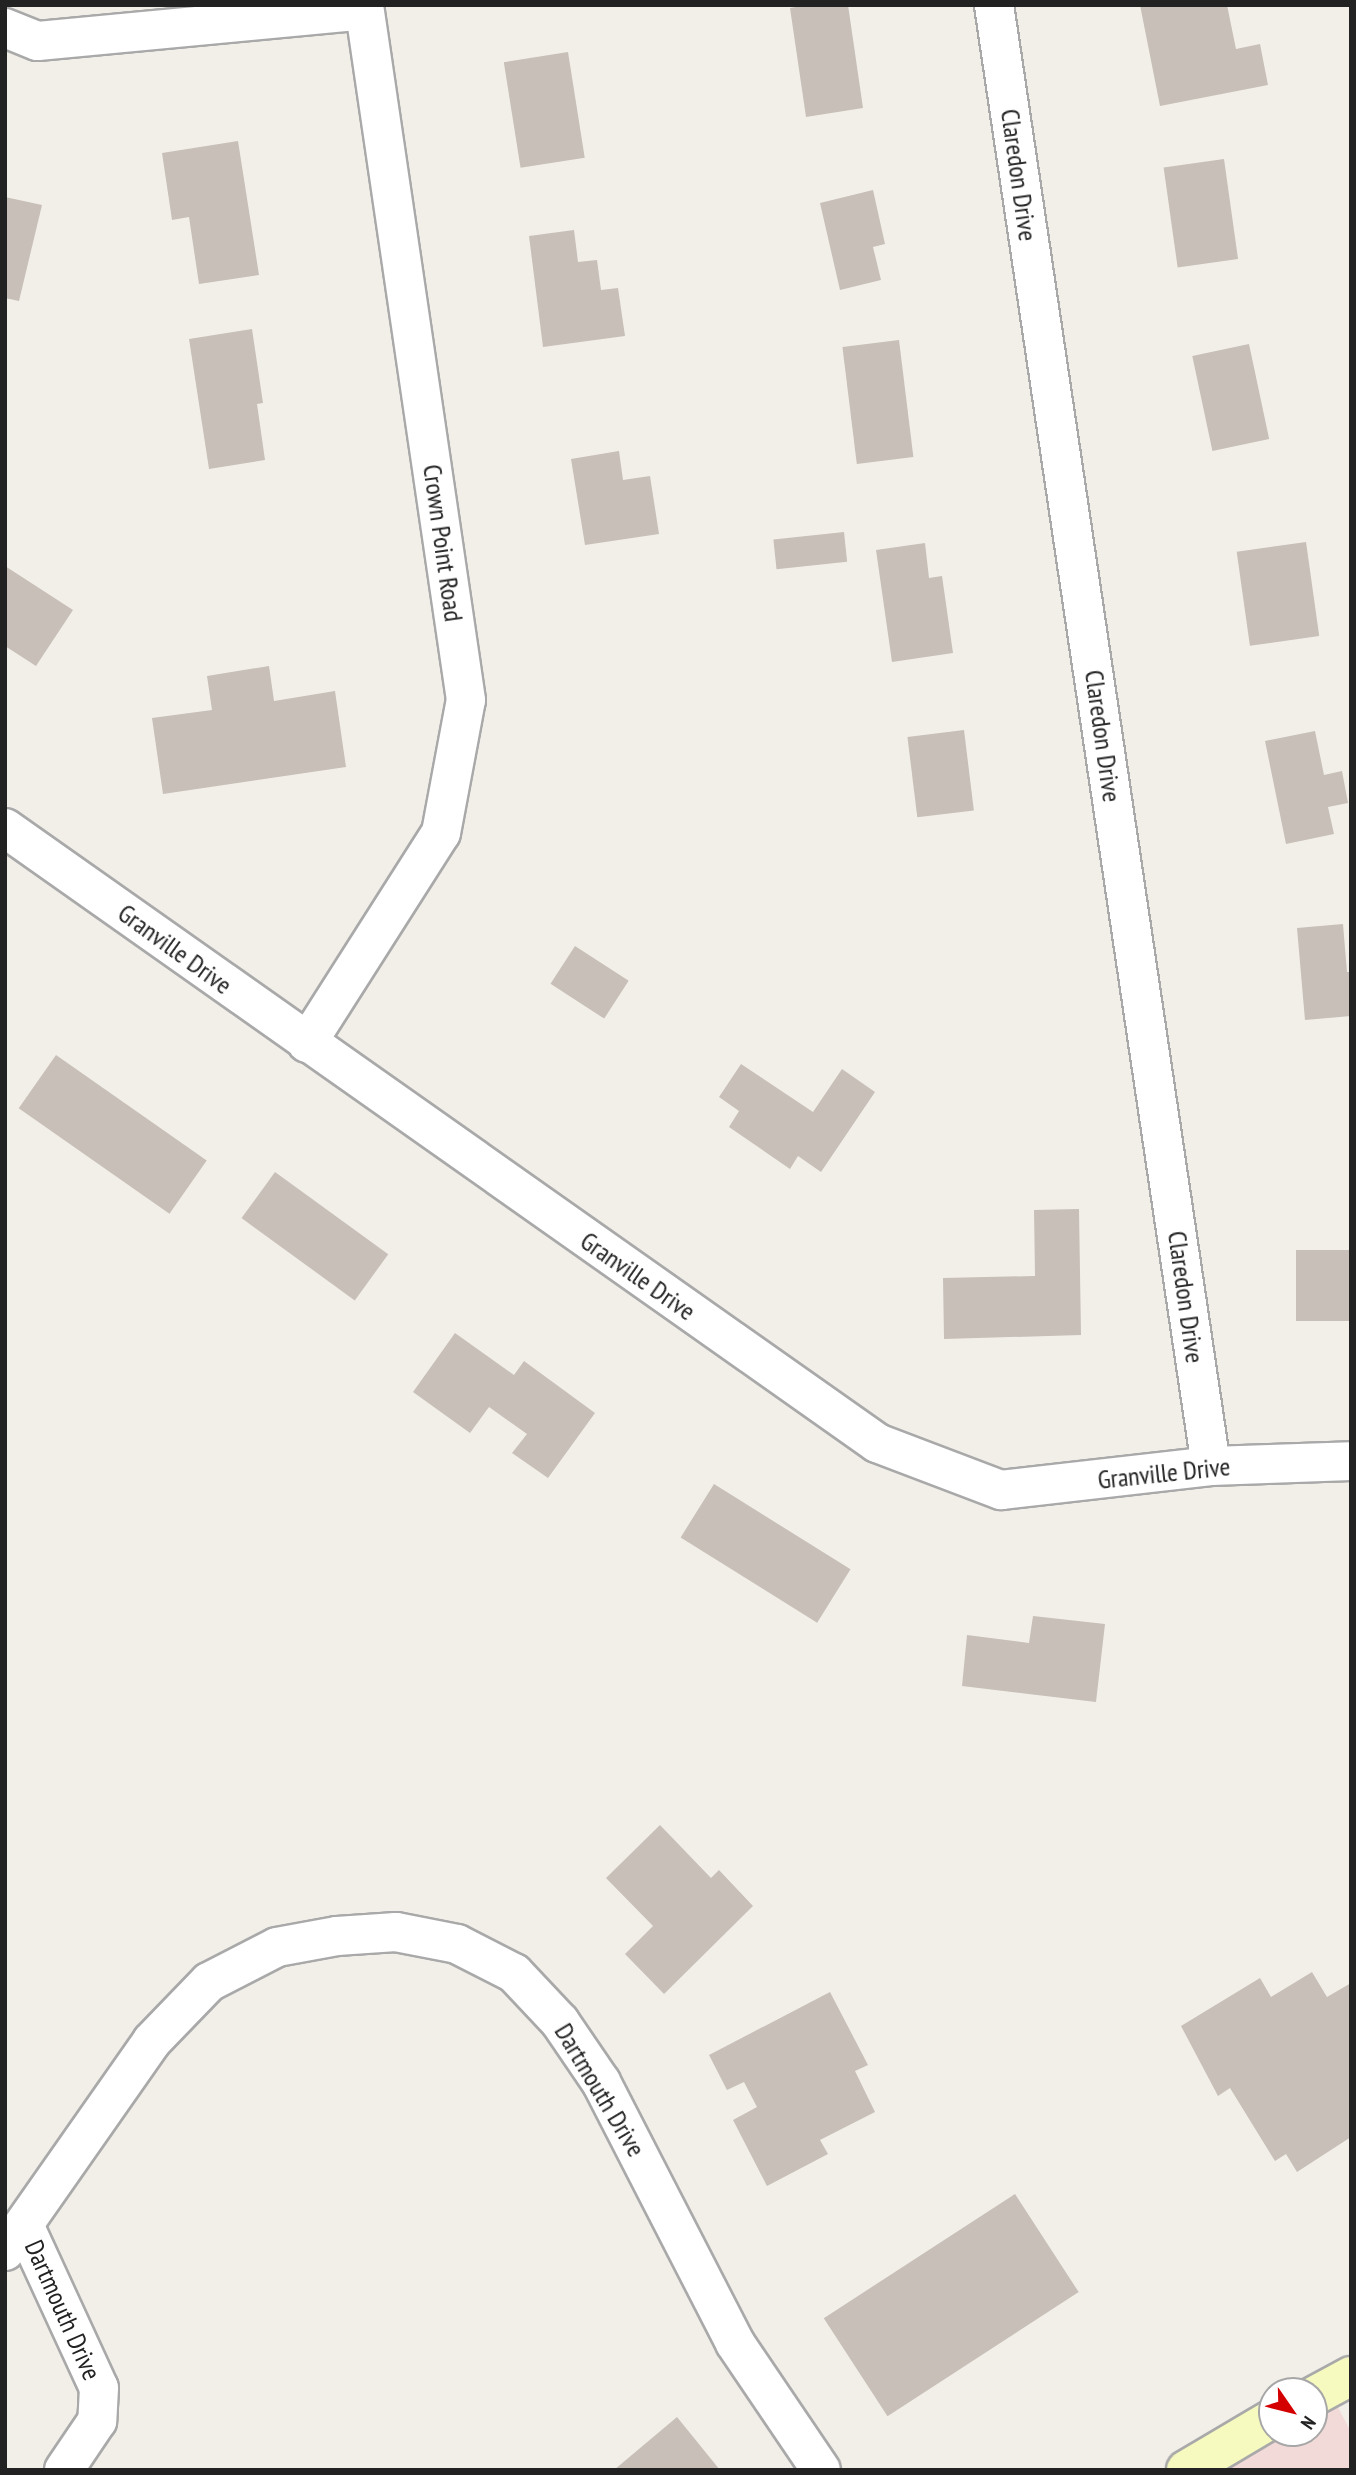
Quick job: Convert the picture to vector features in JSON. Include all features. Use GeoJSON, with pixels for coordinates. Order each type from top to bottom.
{"type":"FeatureCollection","features":[{"type":"Feature","properties":{"kind":"street","name":"Claredon Drive"},"geometry":{"type":"LineString","coordinates":[[994,5],[1211,1466]]}},
{"type":"Feature","properties":{"kind":"street"},"geometry":{"type":"LineString","coordinates":[[5,28],[38,41],[364,8]]}},
{"type":"Feature","properties":{"kind":"street","name":"Crown Point Road"},"geometry":{"type":"LineString","coordinates":[[307,1044],[441,833],[466,701],[364,8]]}},
{"type":"Feature","properties":{"kind":"street","name":"Granville Drive"},"geometry":{"type":"LineString","coordinates":[[5,828],[307,1044],[877,1443],[1001,1490],[1211,1466],[1351,1461]]}},
{"type":"Feature","properties":{"kind":"street","name":"Dartmouth Drive"},"geometry":{"type":"LineString","coordinates":[[64,2470],[97,2421],[99,2388],[15,2238],[152,2040],[209,1982],[276,1947],[337,1936],[396,1932],[457,1944],[514,1973],[560,2022],[601,2082],[735,2343],[821,2470]]}},
{"type":"Feature","properties":{"kind":"street"},"geometry":{"type":"LineString","coordinates":[[1328,2388],[1351,2376]]}},
{"type":"Feature","properties":{"kind":"street"},"geometry":{"type":"LineString","coordinates":[[1186,2470],[1258,2426]]}},
{"type":"Feature","properties":{"kind":"shaded area"},"geometry":{"type":"Polygon","coordinates":[[[1328,2388],[1351,2432],[1351,2470],[1186,2470],[1258,2439],[1258,2447],[1328,2447],[1328,2388]]]}},
{"type":"Feature","properties":{"kind":"building"},"geometry":{"type":"Polygon","coordinates":[[[848,5],[863,108],[806,117],[790,8],[848,5]]]}},
{"type":"Feature","properties":{"kind":"building"},"geometry":{"type":"Polygon","coordinates":[[[1140,5],[1227,5],[1236,49],[1260,44],[1268,85],[1160,106],[1140,5]]]}},
{"type":"Feature","properties":{"kind":"building"},"geometry":{"type":"Polygon","coordinates":[[[568,52],[585,158],[521,168],[504,62],[568,52]]]}},
{"type":"Feature","properties":{"kind":"building"},"geometry":{"type":"Polygon","coordinates":[[[238,141],[259,275],[199,284],[189,217],[172,220],[162,153],[238,141]]]}},
{"type":"Feature","properties":{"kind":"building"},"geometry":{"type":"Polygon","coordinates":[[[1224,159],[1238,259],[1178,268],[1164,167],[1224,159]]]}},
{"type":"Feature","properties":{"kind":"building"},"geometry":{"type":"Polygon","coordinates":[[[873,190],[885,244],[873,247],[881,280],[840,290],[820,203],[873,190]]]}},
{"type":"Feature","properties":{"kind":"building"},"geometry":{"type":"Polygon","coordinates":[[[5,197],[42,205],[19,301],[5,298],[5,197]]]}},
{"type":"Feature","properties":{"kind":"building"},"geometry":{"type":"Polygon","coordinates":[[[574,230],[578,262],[597,260],[601,290],[618,288],[625,336],[543,347],[529,236],[574,230]]]}},
{"type":"Feature","properties":{"kind":"building"},"geometry":{"type":"Polygon","coordinates":[[[252,329],[263,403],[257,404],[265,460],[209,469],[189,339],[252,329]]]}},
{"type":"Feature","properties":{"kind":"building"},"geometry":{"type":"Polygon","coordinates":[[[899,340],[913,457],[857,464],[842,347],[899,340]]]}},
{"type":"Feature","properties":{"kind":"building"},"geometry":{"type":"Polygon","coordinates":[[[1249,344],[1269,439],[1212,451],[1192,356],[1249,344]]]}},
{"type":"Feature","properties":{"kind":"building"},"geometry":{"type":"Polygon","coordinates":[[[619,451],[623,480],[650,476],[659,534],[585,545],[571,459],[619,451]]]}},
{"type":"Feature","properties":{"kind":"building"},"geometry":{"type":"Polygon","coordinates":[[[844,532],[847,562],[777,569],[773,539],[844,532]]]}},
{"type":"Feature","properties":{"kind":"building"},"geometry":{"type":"Polygon","coordinates":[[[1306,542],[1319,636],[1250,646],[1237,552],[1306,542]]]}},
{"type":"Feature","properties":{"kind":"building"},"geometry":{"type":"Polygon","coordinates":[[[925,543],[929,578],[942,576],[953,653],[892,662],[876,550],[925,543]]]}},
{"type":"Feature","properties":{"kind":"building"},"geometry":{"type":"Polygon","coordinates":[[[5,566],[73,610],[36,666],[5,646],[5,566]]]}},
{"type":"Feature","properties":{"kind":"building"},"geometry":{"type":"Polygon","coordinates":[[[269,666],[274,701],[335,691],[346,767],[163,794],[152,718],[212,710],[207,676],[269,666]]]}},
{"type":"Feature","properties":{"kind":"building"},"geometry":{"type":"Polygon","coordinates":[[[964,730],[974,810],[917,817],[907,737],[964,730]]]}},
{"type":"Feature","properties":{"kind":"building"},"geometry":{"type":"Polygon","coordinates":[[[1315,731],[1324,775],[1342,771],[1348,803],[1328,807],[1334,834],[1286,844],[1265,741],[1315,731]]]}},
{"type":"Feature","properties":{"kind":"building"},"geometry":{"type":"Polygon","coordinates":[[[1343,924],[1347,972],[1351,972],[1351,1016],[1305,1020],[1297,928],[1343,924]]]}},
{"type":"Feature","properties":{"kind":"building"},"geometry":{"type":"Polygon","coordinates":[[[575,946],[629,981],[604,1019],[550,984],[575,946]]]}},
{"type":"Feature","properties":{"kind":"building"},"geometry":{"type":"Polygon","coordinates":[[[56,1055],[207,1161],[169,1214],[19,1108],[56,1055]]]}},
{"type":"Feature","properties":{"kind":"building"},"geometry":{"type":"Polygon","coordinates":[[[741,1064],[813,1112],[842,1069],[875,1092],[821,1172],[798,1156],[790,1169],[729,1127],[739,1111],[719,1097],[741,1064]]]}},
{"type":"Feature","properties":{"kind":"building"},"geometry":{"type":"Polygon","coordinates":[[[275,1172],[388,1254],[355,1300],[241,1218],[275,1172]]]}},
{"type":"Feature","properties":{"kind":"building"},"geometry":{"type":"Polygon","coordinates":[[[1079,1209],[1081,1335],[944,1339],[943,1278],[1035,1276],[1034,1210],[1079,1209]]]}},
{"type":"Feature","properties":{"kind":"building"},"geometry":{"type":"Polygon","coordinates":[[[1296,1250],[1351,1250],[1351,1321],[1296,1321],[1296,1250]]]}},
{"type":"Feature","properties":{"kind":"building"},"geometry":{"type":"Polygon","coordinates":[[[455,1333],[514,1375],[524,1361],[595,1413],[548,1478],[512,1453],[527,1434],[489,1407],[470,1433],[413,1392],[455,1333]]]}},
{"type":"Feature","properties":{"kind":"building"},"geometry":{"type":"Polygon","coordinates":[[[714,1484],[851,1569],[817,1623],[681,1537],[714,1484]]]}},
{"type":"Feature","properties":{"kind":"building"},"geometry":{"type":"Polygon","coordinates":[[[1033,1616],[1105,1624],[1096,1702],[962,1686],[967,1635],[1029,1643],[1033,1616]]]}},
{"type":"Feature","properties":{"kind":"building"},"geometry":{"type":"Polygon","coordinates":[[[660,1825],[711,1878],[719,1870],[753,1906],[664,1994],[625,1954],[653,1926],[606,1878],[660,1825]]]}},
{"type":"Feature","properties":{"kind":"building"},"geometry":{"type":"Polygon","coordinates":[[[1312,1972],[1327,1997],[1351,1983],[1351,2137],[1297,2172],[1286,2154],[1275,2161],[1230,2088],[1218,2096],[1181,2026],[1260,1978],[1271,1997],[1312,1972]]]}},
{"type":"Feature","properties":{"kind":"building"},"geometry":{"type":"Polygon","coordinates":[[[830,1992],[868,2065],[855,2071],[875,2112],[820,2140],[828,2154],[767,2186],[733,2120],[757,2107],[744,2082],[727,2090],[709,2055],[830,1992]]]}},
{"type":"Feature","properties":{"kind":"building"},"geometry":{"type":"Polygon","coordinates":[[[1015,2194],[1079,2292],[888,2416],[824,2318],[1015,2194]]]}},
{"type":"Feature","properties":{"kind":"building"},"geometry":{"type":"Polygon","coordinates":[[[677,2417],[720,2470],[614,2470],[677,2417]]]}}]}
